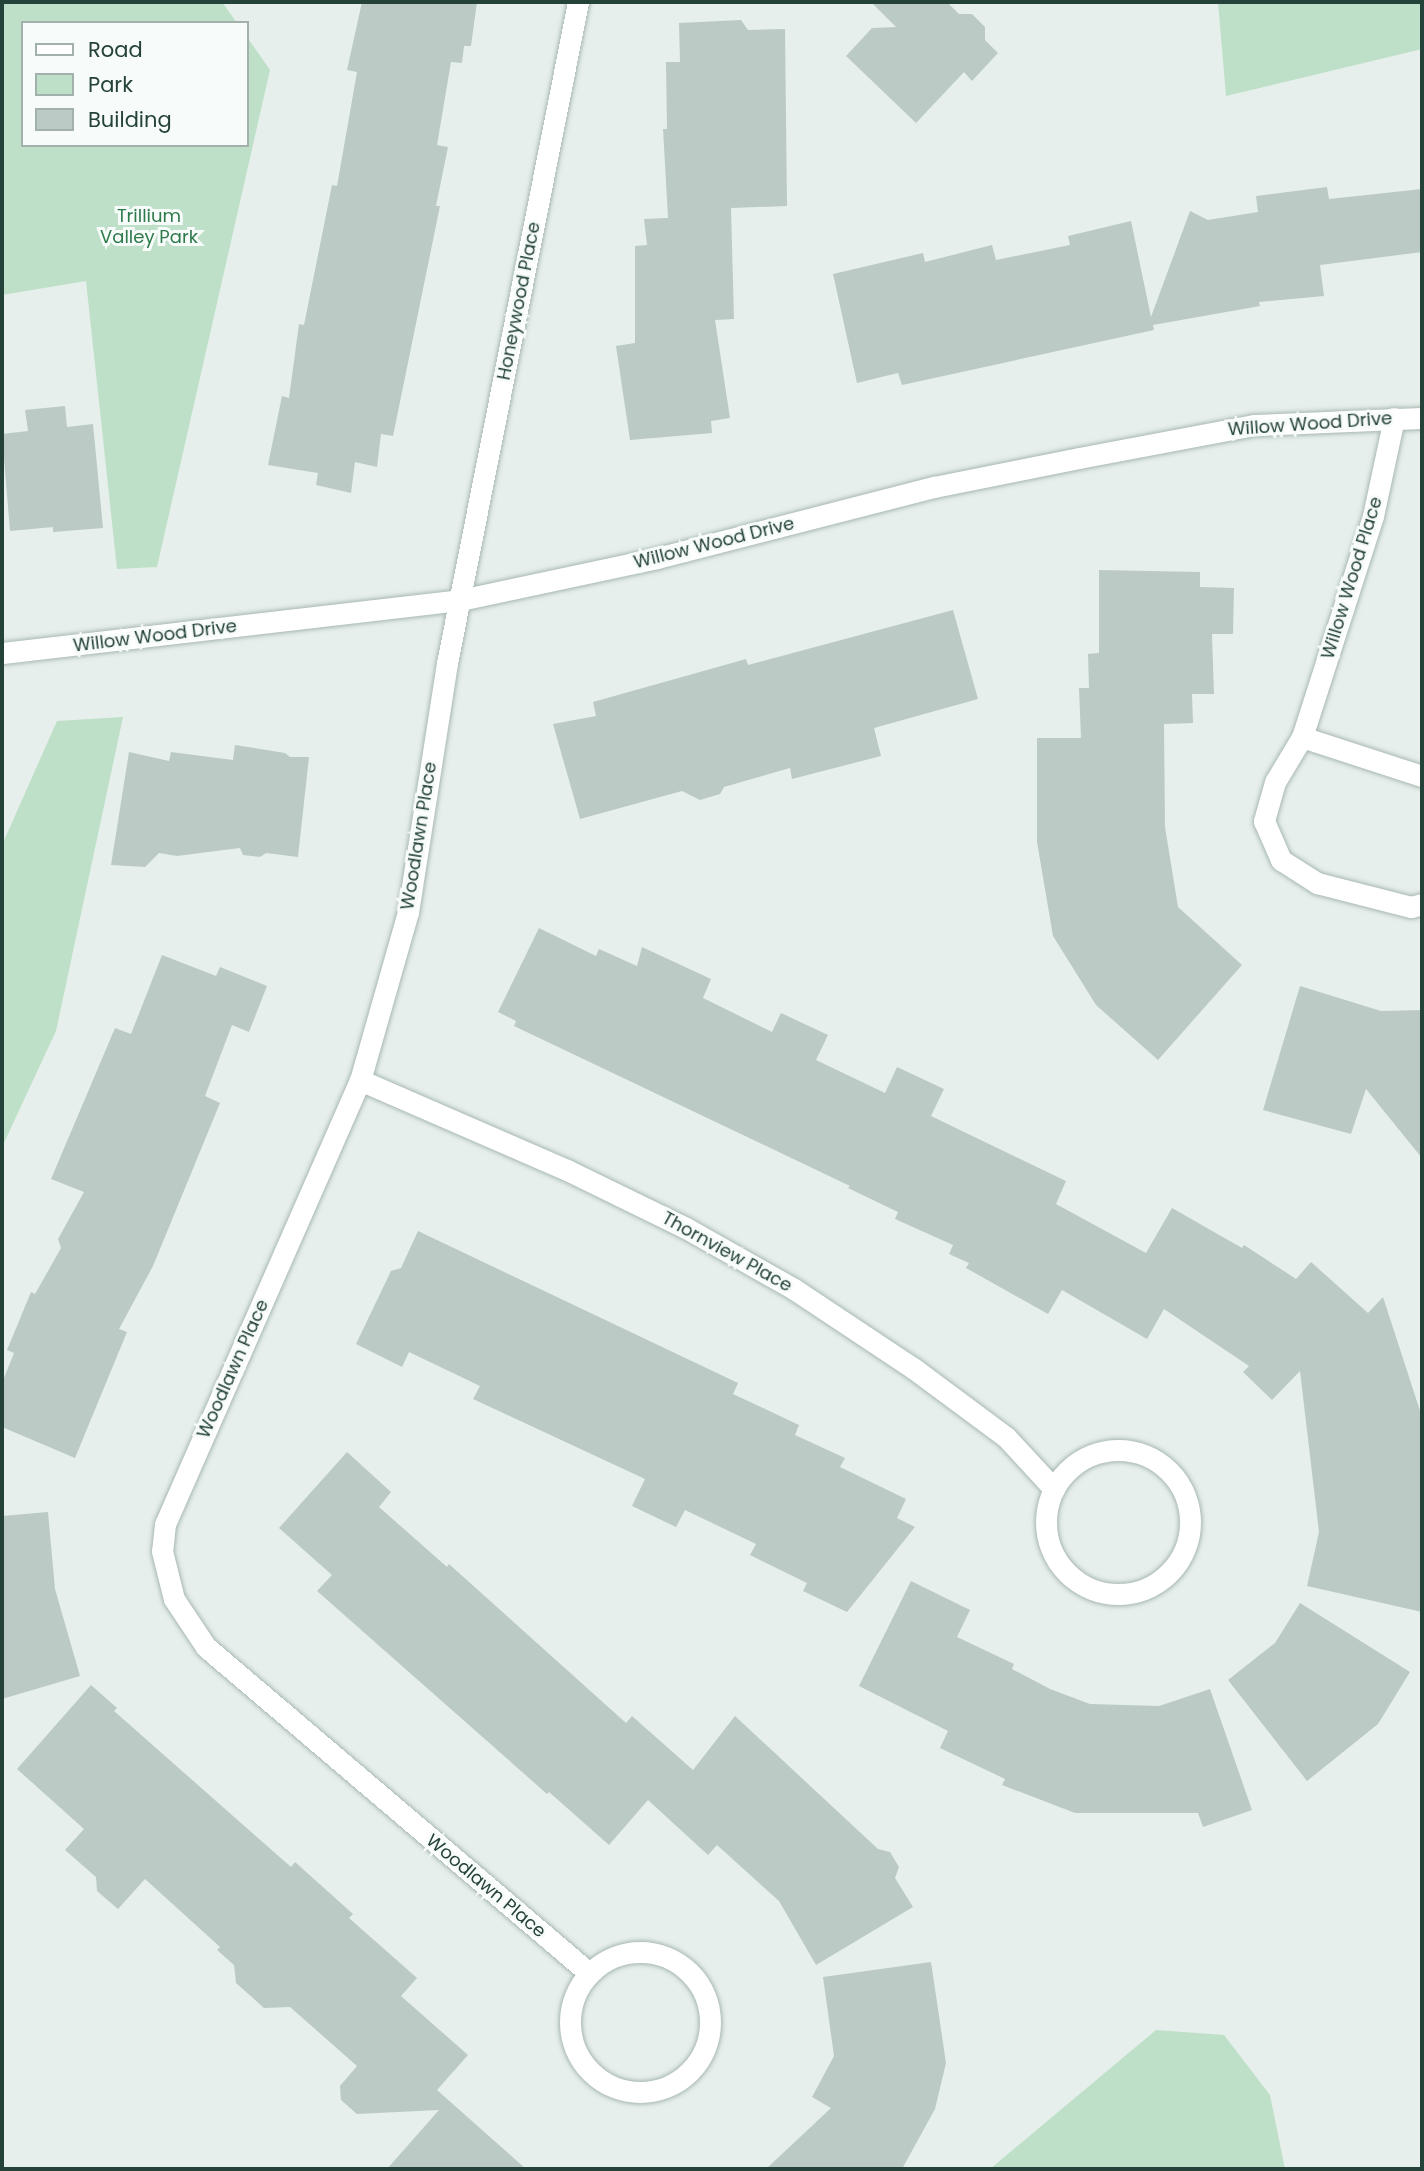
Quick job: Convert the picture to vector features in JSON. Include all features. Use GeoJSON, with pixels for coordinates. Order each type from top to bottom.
{"type":"FeatureCollection","features":[{"type":"Feature","properties":{"kind":"street","name":"Honeywood Place"},"geometry":{"type":"LineString","coordinates":[[460,600],[578,2]]}},
{"type":"Feature","properties":{"kind":"street","name":"Willow Wood Place"},"geometry":{"type":"LineString","coordinates":[[1394,418],[1373,516],[1303,737],[1275,782],[1264,821],[1281,860],[1317,883],[1411,907],[1422,904]]}},
{"type":"Feature","properties":{"kind":"street","name":"Willow Wood Drive"},"geometry":{"type":"LineString","coordinates":[[2,653],[460,600],[657,558],[934,487],[1079,457],[1254,425],[1422,418]]}},
{"type":"Feature","properties":{"kind":"street","name":"Woodlawn Place"},"geometry":{"type":"LineString","coordinates":[[460,600],[442,691],[408,912],[360,1080],[165,1524],[162,1551],[174,1599],[206,1647],[589,1973]]}},
{"type":"Feature","properties":{"kind":"street"},"geometry":{"type":"LineString","coordinates":[[1303,737],[1422,776]]}},
{"type":"Feature","properties":{"kind":"street","name":"Thornview Place"},"geometry":{"type":"LineString","coordinates":[[360,1080],[567,1170],[686,1228],[794,1289],[913,1368],[1006,1437],[1054,1489]]}},
{"type":"Feature","properties":{"kind":"street"},"geometry":{"type":"LineString","coordinates":[[1125,1450],[1149,1458],[1172,1474],[1185,1496],[1190,1527],[1185,1551],[1170,1573],[1145,1590],[1133,1594],[1107,1594],[1082,1585],[1062,1568],[1053,1554],[1046,1530],[1046,1513],[1054,1489],[1073,1465],[1098,1453],[1125,1450]]}},
{"type":"Feature","properties":{"kind":"street"},"geometry":{"type":"LineString","coordinates":[[632,1951],[664,1955],[684,1968],[701,1986],[710,2020],[704,2052],[692,2070],[673,2084],[657,2090],[634,2092],[603,2082],[590,2071],[576,2051],[571,2034],[570,2010],[575,1993],[589,1973],[608,1959],[632,1951]]}},
{"type":"Feature","properties":{"kind":"green space","name":"Trillium Valley Park"},"geometry":{"type":"Polygon","coordinates":[[[2,2],[222,2],[236,21],[21,21],[21,147],[248,147],[248,38],[270,70],[157,567],[117,569],[86,281],[2,295],[2,2]]]}},
{"type":"Feature","properties":{"kind":"green space"},"geometry":{"type":"Polygon","coordinates":[[[1218,2],[1422,2],[1422,49],[1226,96],[1218,2]]]}},
{"type":"Feature","properties":{"kind":"green space"},"geometry":{"type":"Polygon","coordinates":[[[123,717],[56,1031],[2,1147],[2,845],[57,721],[123,717]]]}},
{"type":"Feature","properties":{"kind":"green space"},"geometry":{"type":"Polygon","coordinates":[[[1156,2030],[1224,2035],[1270,2095],[1285,2169],[990,2169],[1156,2030]]]}},
{"type":"Feature","properties":{"kind":"building"},"geometry":{"type":"Polygon","coordinates":[[[362,2],[477,2],[471,46],[464,46],[462,63],[451,62],[437,145],[448,147],[436,206],[440,206],[393,436],[381,434],[377,467],[355,462],[351,493],[316,485],[318,473],[268,465],[282,396],[289,398],[299,324],[304,325],[332,185],[337,186],[357,72],[347,70],[362,2]]]}},
{"type":"Feature","properties":{"kind":"building"},"geometry":{"type":"Polygon","coordinates":[[[871,2],[947,2],[959,14],[972,14],[985,27],[985,40],[998,53],[972,81],[964,72],[916,123],[846,56],[872,28],[896,27],[871,2]]]}},
{"type":"Feature","properties":{"kind":"building"},"geometry":{"type":"Polygon","coordinates":[[[741,20],[748,30],[785,29],[787,206],[731,208],[734,319],[715,320],[730,418],[711,421],[712,433],[630,440],[616,346],[635,343],[635,246],[647,245],[644,219],[668,218],[663,129],[667,129],[666,62],[680,62],[679,23],[741,20]]]}},
{"type":"Feature","properties":{"kind":"building"},"geometry":{"type":"Polygon","coordinates":[[[1327,187],[1329,199],[1422,189],[1422,252],[1320,265],[1324,296],[1259,302],[1260,306],[1153,325],[1154,330],[902,385],[898,373],[857,383],[833,274],[923,253],[925,262],[992,245],[996,260],[1070,245],[1068,236],[1131,221],[1151,317],[1190,211],[1208,220],[1258,212],[1256,196],[1327,187]]]}},
{"type":"Feature","properties":{"kind":"building"},"geometry":{"type":"Polygon","coordinates":[[[65,406],[67,427],[93,424],[103,528],[53,532],[53,527],[10,531],[2,434],[28,431],[25,410],[65,406]]]}},
{"type":"Feature","properties":{"kind":"building"},"geometry":{"type":"Polygon","coordinates":[[[1099,570],[1200,572],[1200,587],[1234,588],[1233,634],[1212,634],[1214,694],[1192,694],[1193,723],[1164,724],[1165,827],[1178,907],[1242,965],[1158,1060],[1096,1005],[1053,936],[1037,842],[1037,738],[1081,738],[1079,688],[1089,688],[1088,654],[1099,653],[1099,570]]]}},
{"type":"Feature","properties":{"kind":"building"},"geometry":{"type":"Polygon","coordinates":[[[953,610],[978,699],[874,728],[881,756],[792,779],[790,768],[724,787],[720,794],[700,800],[682,791],[580,819],[553,724],[596,716],[593,702],[746,659],[748,665],[953,610]]]}},
{"type":"Feature","properties":{"kind":"building"},"geometry":{"type":"Polygon","coordinates":[[[235,745],[285,753],[290,757],[309,757],[298,857],[266,853],[260,857],[243,855],[240,848],[177,856],[159,853],[145,867],[111,865],[129,752],[169,761],[171,752],[233,760],[235,745]]]}},
{"type":"Feature","properties":{"kind":"building"},"geometry":{"type":"Polygon","coordinates":[[[539,928],[596,956],[599,949],[637,966],[642,947],[711,979],[703,998],[772,1032],[781,1013],[828,1035],[816,1060],[885,1093],[897,1067],[944,1089],[931,1116],[1066,1181],[1056,1204],[1146,1253],[1172,1208],[1242,1248],[1244,1245],[1296,1279],[1311,1262],[1368,1313],[1383,1297],[1422,1417],[1422,1612],[1307,1586],[1319,1532],[1300,1371],[1272,1400],[1243,1372],[1249,1366],[1164,1309],[1147,1339],[1062,1290],[1048,1314],[966,1268],[969,1263],[949,1254],[953,1245],[895,1219],[898,1212],[848,1188],[850,1186],[514,1026],[516,1021],[498,1012],[539,928]]]}},
{"type":"Feature","properties":{"kind":"building"},"geometry":{"type":"Polygon","coordinates":[[[162,955],[216,976],[220,967],[267,986],[249,1032],[232,1025],[205,1096],[220,1103],[153,1266],[119,1329],[127,1332],[75,1458],[2,1427],[2,1383],[14,1353],[7,1350],[31,1292],[35,1294],[61,1248],[58,1239],[84,1192],[51,1179],[115,1028],[131,1034],[162,955]]]}},
{"type":"Feature","properties":{"kind":"building"},"geometry":{"type":"Polygon","coordinates":[[[1300,986],[1381,1011],[1422,1010],[1422,1158],[1366,1089],[1351,1134],[1263,1110],[1300,986]]]}},
{"type":"Feature","properties":{"kind":"building"},"geometry":{"type":"Polygon","coordinates":[[[418,1231],[738,1383],[733,1394],[799,1425],[795,1435],[845,1458],[840,1467],[906,1499],[897,1518],[915,1527],[847,1612],[803,1591],[807,1583],[750,1555],[756,1544],[685,1510],[676,1527],[632,1506],[645,1479],[473,1399],[480,1386],[409,1352],[402,1367],[356,1344],[391,1271],[401,1268],[418,1231]]]}},
{"type":"Feature","properties":{"kind":"building"},"geometry":{"type":"Polygon","coordinates":[[[347,1452],[391,1492],[379,1507],[447,1567],[449,1564],[626,1723],[632,1716],[693,1770],[735,1716],[878,1849],[890,1852],[899,1867],[895,1878],[913,1907],[816,1965],[779,1901],[717,1845],[708,1855],[648,1800],[609,1845],[549,1792],[547,1794],[317,1591],[332,1575],[279,1528],[347,1452]]]}},
{"type":"Feature","properties":{"kind":"building"},"geometry":{"type":"Polygon","coordinates":[[[48,1512],[55,1589],[80,1676],[2,1699],[2,1516],[48,1512]]]}},
{"type":"Feature","properties":{"kind":"building"},"geometry":{"type":"Polygon","coordinates":[[[911,1581],[970,1610],[957,1637],[1014,1664],[1012,1669],[1050,1689],[1090,1704],[1159,1706],[1210,1689],[1252,1810],[1203,1827],[1198,1813],[1075,1813],[1002,1785],[1005,1779],[940,1748],[948,1731],[859,1686],[911,1581]]]}},
{"type":"Feature","properties":{"kind":"building"},"geometry":{"type":"Polygon","coordinates":[[[1300,1603],[1410,1672],[1378,1724],[1307,1781],[1228,1680],[1275,1643],[1300,1603]]]}},
{"type":"Feature","properties":{"kind":"building"},"geometry":{"type":"Polygon","coordinates":[[[91,1685],[117,1708],[114,1711],[291,1867],[295,1862],[353,1914],[349,1918],[417,1978],[401,1996],[468,2055],[437,2090],[526,2169],[387,2169],[439,2110],[357,2114],[341,2100],[340,2086],[357,2066],[290,2007],[264,2008],[236,1983],[234,1965],[217,1950],[220,1947],[145,1879],[118,1909],[97,1891],[96,1877],[65,1850],[84,1829],[17,1769],[91,1685]]]}},
{"type":"Feature","properties":{"kind":"building"},"geometry":{"type":"Polygon","coordinates":[[[931,1962],[946,2063],[935,2109],[902,2169],[766,2169],[831,2108],[812,2097],[834,2056],[823,1977],[931,1962]]]}}]}
